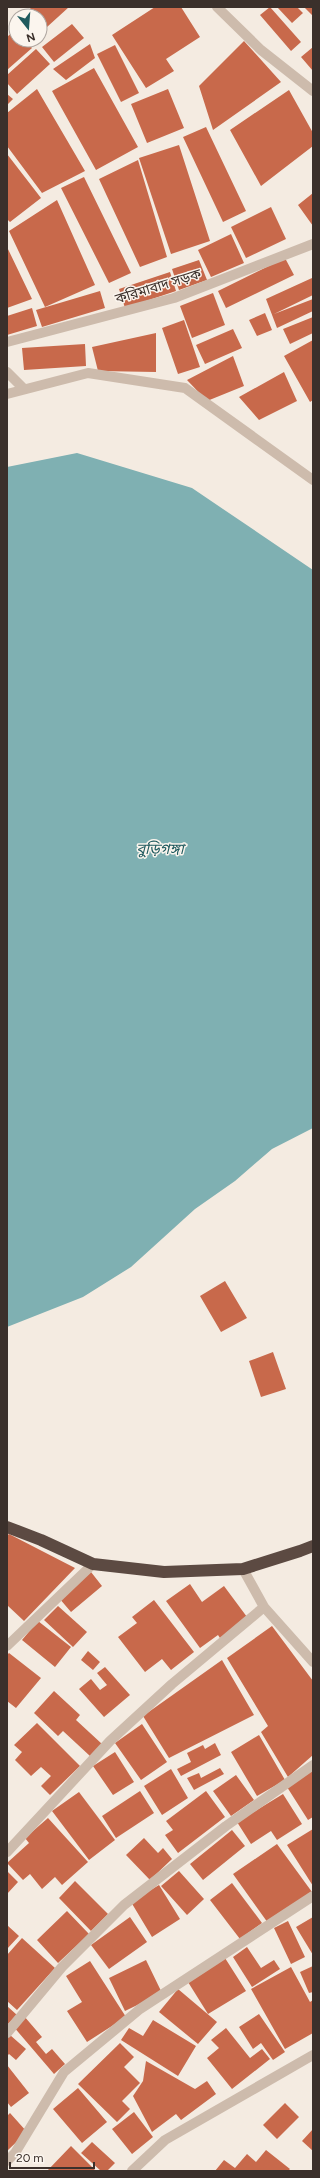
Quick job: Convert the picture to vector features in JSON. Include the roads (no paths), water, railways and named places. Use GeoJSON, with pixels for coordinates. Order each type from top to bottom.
{"type":"FeatureCollection","features":[{"type":"Feature","properties":{"kind":"highway"},"geometry":{"type":"LineString","coordinates":[[7,1527],[92,1564],[164,1572],[244,1569],[313,1546]]}},
{"type":"Feature","properties":{"kind":"street"},"geometry":{"type":"LineString","coordinates":[[217,7],[261,50],[313,91]]}},
{"type":"Feature","properties":{"kind":"street","name":"করিমাবাদ সড়ক"},"geometry":{"type":"LineString","coordinates":[[7,342],[174,298],[313,244]]}},
{"type":"Feature","properties":{"kind":"street"},"geometry":{"type":"LineString","coordinates":[[7,372],[24,389]]}},
{"type":"Feature","properties":{"kind":"street"},"geometry":{"type":"LineString","coordinates":[[7,394],[88,372],[185,388],[313,480]]}},
{"type":"Feature","properties":{"kind":"street"},"geometry":{"type":"LineString","coordinates":[[7,1646],[92,1564]]}},
{"type":"Feature","properties":{"kind":"street"},"geometry":{"type":"LineString","coordinates":[[244,1569],[264,1607],[313,1662]]}},
{"type":"Feature","properties":{"kind":"street"},"geometry":{"type":"LineString","coordinates":[[7,1852],[110,1741],[172,1684],[264,1607]]}},
{"type":"Feature","properties":{"kind":"street"},"geometry":{"type":"LineString","coordinates":[[7,2033],[62,1967],[124,1905],[226,1826],[313,1765]]}},
{"type":"Feature","properties":{"kind":"street"},"geometry":{"type":"LineString","coordinates":[[7,2161],[15,2153],[64,2072],[140,2009],[313,1896]]}},
{"type":"Feature","properties":{"kind":"street"},"geometry":{"type":"LineString","coordinates":[[132,2171],[165,2140],[313,2055]]}},
{"type":"Feature","properties":{"kind":"water","name":"বুড়িগঙ্গা"},"geometry":{"type":"Polygon","coordinates":[[[77,453],[192,488],[313,570],[313,1128],[272,1149],[235,1181],[195,1209],[131,1267],[83,1297],[7,1327],[7,467],[77,453]]]}}]}
